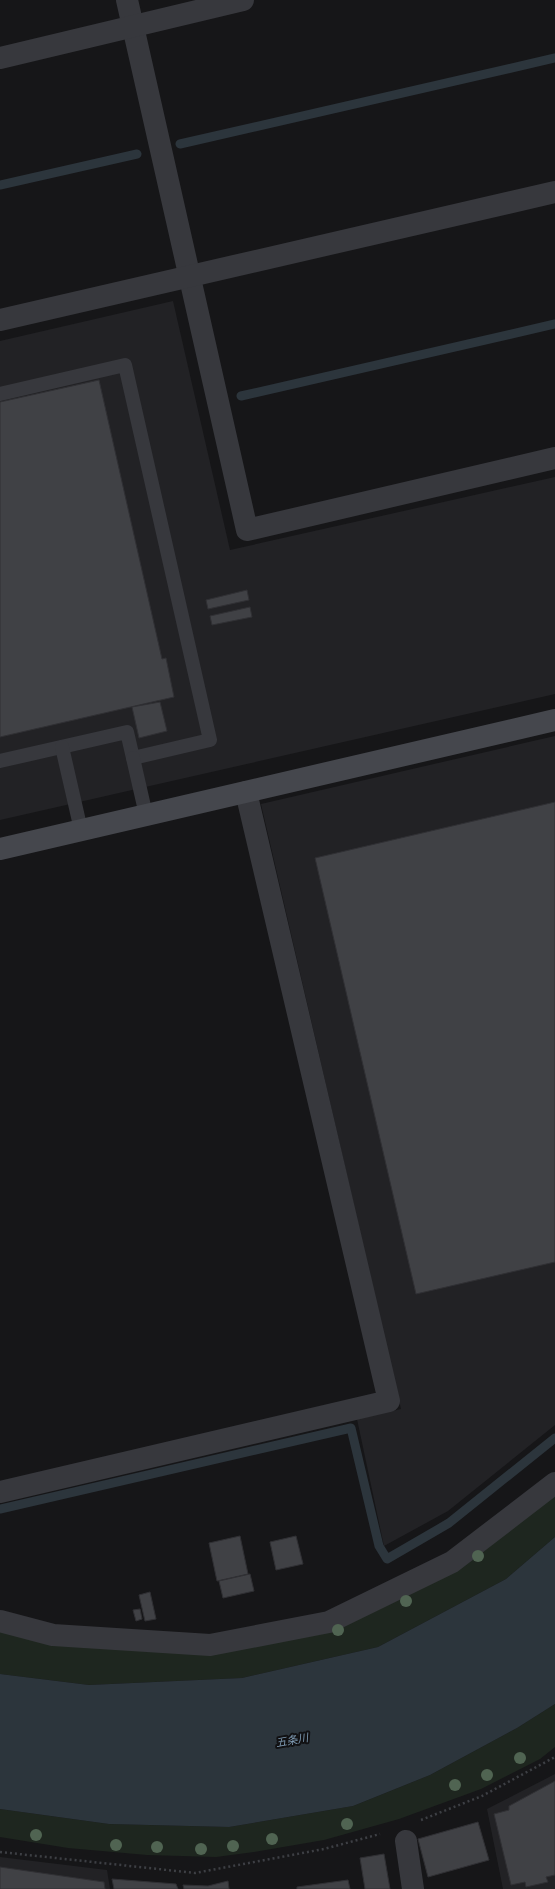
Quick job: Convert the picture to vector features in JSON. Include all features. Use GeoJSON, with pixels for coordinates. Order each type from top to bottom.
{"type":"FeatureCollection","features":[{"type":"Feature","properties":{"kind":"street"},"geometry":{"type":"LineString","coordinates":[[127,0],[247,530],[555,458]]}},
{"type":"Feature","properties":{"kind":"street"},"geometry":{"type":"LineString","coordinates":[[0,58],[243,0]]}},
{"type":"Feature","properties":{"kind":"street"},"geometry":{"type":"LineString","coordinates":[[0,320],[555,192]]}},
{"type":"Feature","properties":{"kind":"street"},"geometry":{"type":"LineString","coordinates":[[0,849],[555,720]]}},
{"type":"Feature","properties":{"kind":"street"},"geometry":{"type":"LineString","coordinates":[[0,1492],[389,1401],[246,792]]}},
{"type":"Feature","properties":{"kind":"street"},"geometry":{"type":"LineString","coordinates":[[0,1621],[53,1635],[210,1645],[329,1622],[452,1562],[555,1483]]}},
{"type":"Feature","properties":{"kind":"street"},"geometry":{"type":"LineString","coordinates":[[406,1841],[413,1889]]}},
{"type":"Feature","properties":{"kind":"lane"},"geometry":{"type":"LineString","coordinates":[[0,394],[126,365],[210,740],[133,758]]}},
{"type":"Feature","properties":{"kind":"lane"},"geometry":{"type":"LineString","coordinates":[[0,761],[127,732],[146,815]]}},
{"type":"Feature","properties":{"kind":"lane"},"geometry":{"type":"LineString","coordinates":[[62,747],[81,830]]}},
{"type":"Feature","properties":{"kind":"path"},"geometry":{"type":"LineString","coordinates":[[418,1822],[482,1796],[555,1757]]}},
{"type":"Feature","properties":{"kind":"path"},"geometry":{"type":"LineString","coordinates":[[0,1852],[195,1873],[324,1849],[382,1833]]}},
{"type":"Feature","properties":{"kind":"shaded area"},"geometry":{"type":"Polygon","coordinates":[[[173,301],[230,550],[555,477],[555,694],[0,820],[0,341],[173,301]]]}},
{"type":"Feature","properties":{"kind":"shaded area"},"geometry":{"type":"Polygon","coordinates":[[[555,736],[555,1425],[448,1511],[384,1546],[357,1419],[401,1409],[261,804],[555,736]]]}},
{"type":"Feature","properties":{"kind":"shaded area"},"geometry":{"type":"Polygon","coordinates":[[[555,1495],[555,1537],[506,1579],[378,1647],[242,1678],[89,1685],[0,1674],[0,1630],[149,1652],[334,1628],[555,1495]]]}},
{"type":"Feature","properties":{"kind":"shaded area"},"geometry":{"type":"Polygon","coordinates":[[[555,1704],[555,1747],[540,1759],[481,1789],[399,1819],[324,1840],[216,1857],[147,1855],[68,1848],[0,1837],[0,1809],[109,1824],[229,1827],[353,1806],[430,1775],[517,1728],[555,1704]]]}},
{"type":"Feature","properties":{"kind":"shaded area"},"geometry":{"type":"Polygon","coordinates":[[[555,1774],[555,1889],[503,1889],[487,1809],[555,1774]]]}},
{"type":"Feature","properties":{"kind":"shaded area"},"geometry":{"type":"Polygon","coordinates":[[[0,1857],[107,1870],[110,1889],[0,1889],[0,1857]]]}},
{"type":"Feature","properties":{"kind":"water","name":"五条川"},"geometry":{"type":"Polygon","coordinates":[[[555,1537],[555,1704],[517,1728],[430,1775],[353,1806],[229,1827],[109,1824],[0,1809],[0,1674],[89,1685],[242,1678],[378,1647],[506,1579],[555,1537]]]}},
{"type":"Feature","properties":{"kind":"building"},"geometry":{"type":"Polygon","coordinates":[[[99,380],[162,659],[166,658],[174,697],[0,737],[0,402],[99,380]]]}},
{"type":"Feature","properties":{"kind":"building"},"geometry":{"type":"Polygon","coordinates":[[[247,590],[249,600],[208,609],[206,600],[247,590]]]}},
{"type":"Feature","properties":{"kind":"building"},"geometry":{"type":"Polygon","coordinates":[[[250,607],[252,617],[212,625],[210,616],[250,607]]]}},
{"type":"Feature","properties":{"kind":"building"},"geometry":{"type":"Polygon","coordinates":[[[160,702],[167,731],[139,738],[132,707],[160,702]]]}},
{"type":"Feature","properties":{"kind":"building"},"geometry":{"type":"Polygon","coordinates":[[[555,802],[555,1262],[416,1294],[315,858],[555,802]]]}},
{"type":"Feature","properties":{"kind":"building"},"geometry":{"type":"Polygon","coordinates":[[[240,1536],[248,1574],[217,1581],[209,1543],[240,1536]]]}},
{"type":"Feature","properties":{"kind":"building"},"geometry":{"type":"Polygon","coordinates":[[[296,1536],[303,1564],[276,1570],[270,1542],[296,1536]]]}},
{"type":"Feature","properties":{"kind":"building"},"geometry":{"type":"Polygon","coordinates":[[[250,1574],[254,1591],[223,1598],[219,1581],[250,1574]]]}},
{"type":"Feature","properties":{"kind":"building"},"geometry":{"type":"Polygon","coordinates":[[[150,1592],[156,1619],[145,1621],[139,1595],[150,1592]]]}},
{"type":"Feature","properties":{"kind":"building"},"geometry":{"type":"Polygon","coordinates":[[[140,1609],[142,1619],[136,1621],[133,1610],[140,1609]]]}},
{"type":"Feature","properties":{"kind":"building"},"geometry":{"type":"Polygon","coordinates":[[[555,1781],[555,1875],[546,1877],[548,1882],[526,1887],[525,1882],[511,1885],[494,1814],[509,1810],[509,1806],[555,1781]]]}},
{"type":"Feature","properties":{"kind":"building"},"geometry":{"type":"Polygon","coordinates":[[[478,1822],[489,1860],[428,1877],[418,1839],[478,1822]]]}},
{"type":"Feature","properties":{"kind":"building"},"geometry":{"type":"Polygon","coordinates":[[[384,1854],[390,1889],[365,1889],[360,1858],[384,1854]]]}},
{"type":"Feature","properties":{"kind":"building"},"geometry":{"type":"Polygon","coordinates":[[[0,1867],[104,1882],[105,1889],[0,1889],[0,1867]]]}},
{"type":"Feature","properties":{"kind":"building"},"geometry":{"type":"Polygon","coordinates":[[[112,1879],[176,1884],[178,1889],[114,1889],[112,1879]]]}},
{"type":"Feature","properties":{"kind":"building"},"geometry":{"type":"Polygon","coordinates":[[[348,1880],[350,1889],[297,1889],[297,1887],[348,1880]]]}},
{"type":"Feature","properties":{"kind":"building"},"geometry":{"type":"Polygon","coordinates":[[[228,1881],[229,1889],[184,1889],[183,1885],[208,1886],[228,1881]]]}},
{"type":"Feature","properties":{"kind":"waterway"},"geometry":{"type":"LineString","coordinates":[[180,144],[555,58]]}},
{"type":"Feature","properties":{"kind":"waterway"},"geometry":{"type":"LineString","coordinates":[[0,185],[137,154]]}},
{"type":"Feature","properties":{"kind":"waterway"},"geometry":{"type":"LineString","coordinates":[[241,396],[555,324]]}},
{"type":"Feature","properties":{"kind":"waterway"},"geometry":{"type":"LineString","coordinates":[[0,1509],[351,1428],[379,1546],[387,1559],[449,1523],[555,1438]]}}]}
